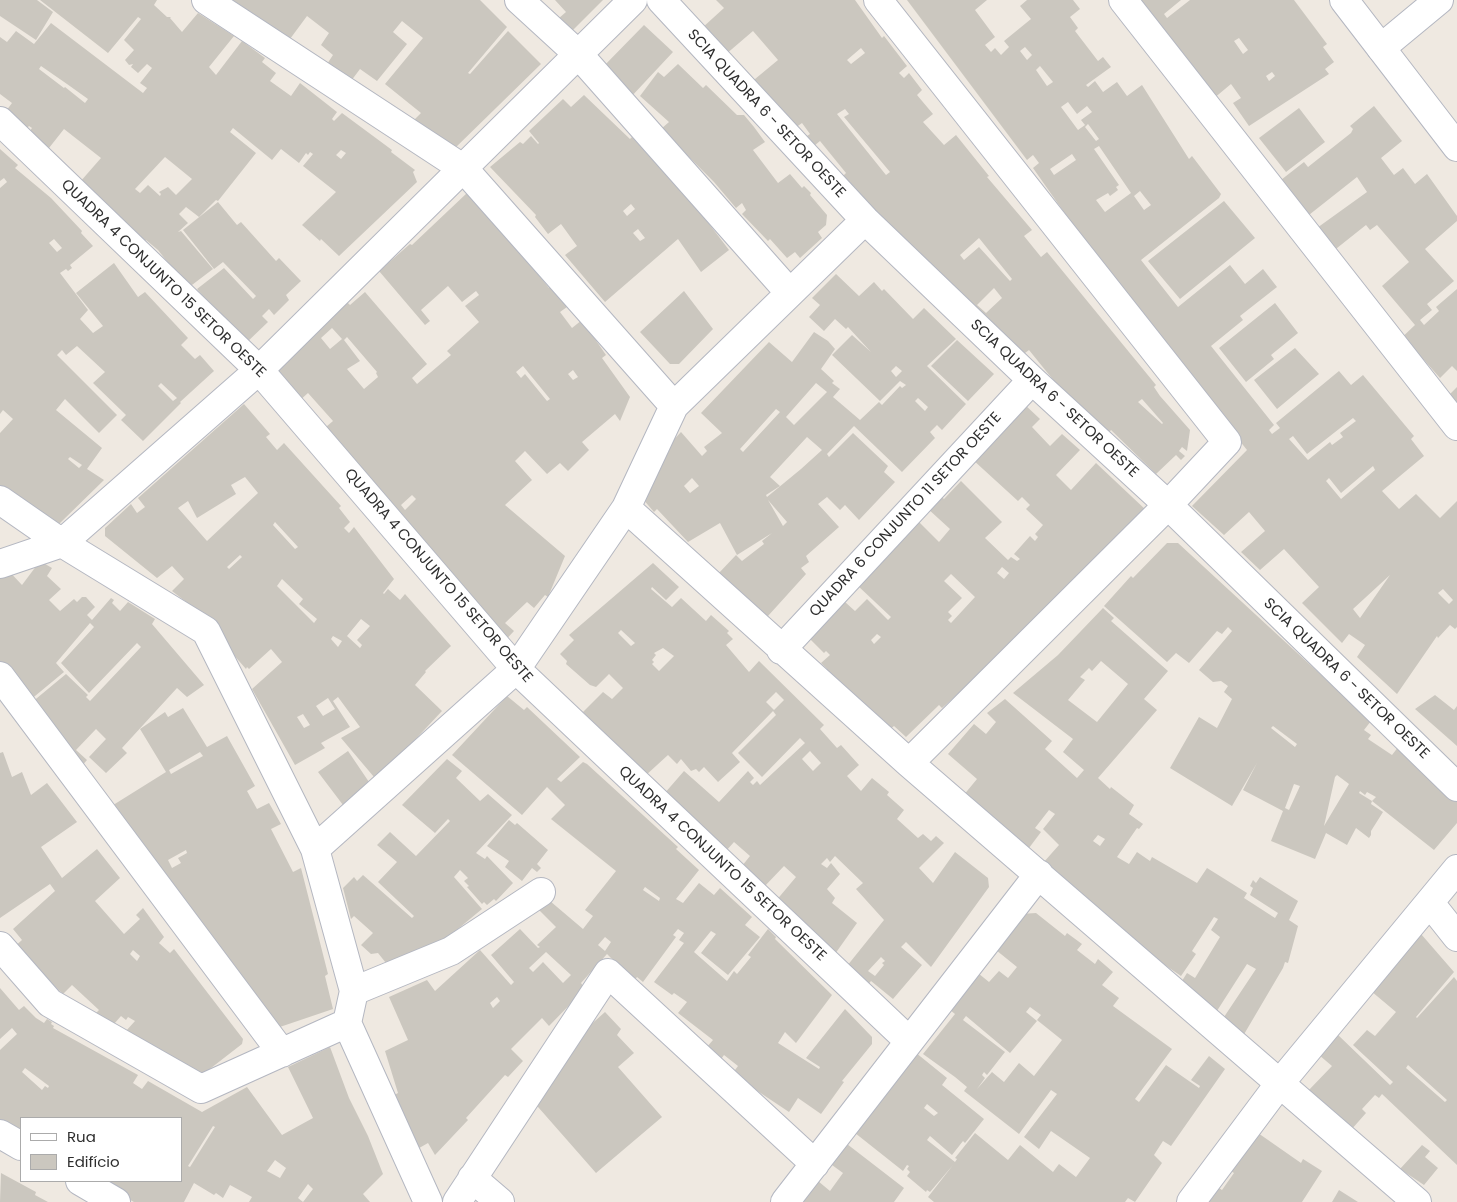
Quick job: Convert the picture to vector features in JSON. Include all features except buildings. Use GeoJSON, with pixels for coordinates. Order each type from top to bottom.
{"type":"FeatureCollection","features":[{"type":"Feature","properties":{"kind":"street"},"geometry":{"type":"LineString","coordinates":[[206,0],[464,169],[674,406]]}},
{"type":"Feature","properties":{"kind":"street"},"geometry":{"type":"LineString","coordinates":[[518,0],[579,55],[789,292]]}},
{"type":"Feature","properties":{"kind":"street"},"geometry":{"type":"LineString","coordinates":[[0,564],[62,544],[259,370],[633,0]]}},
{"type":"Feature","properties":{"kind":"street","name":"SCIA QUADRA 6 - SETOR OESTE"},"geometry":{"type":"LineString","coordinates":[[661,0],[865,220],[1032,380],[1168,505],[1457,787]]}},
{"type":"Feature","properties":{"kind":"street"},"geometry":{"type":"LineString","coordinates":[[878,0],[1227,442],[1168,505],[909,764]]}},
{"type":"Feature","properties":{"kind":"street"},"geometry":{"type":"LineString","coordinates":[[1124,0],[1457,426]]}},
{"type":"Feature","properties":{"kind":"street"},"geometry":{"type":"LineString","coordinates":[[1344,0],[1457,146]]}},
{"type":"Feature","properties":{"kind":"street"},"geometry":{"type":"LineString","coordinates":[[1381,48],[1439,0]]}},
{"type":"Feature","properties":{"kind":"street","name":"QUADRA 4 CONJUNTO 15 SETOR OESTE"},"geometry":{"type":"LineString","coordinates":[[0,121],[259,370],[516,669],[909,1041]]}},
{"type":"Feature","properties":{"kind":"street"},"geometry":{"type":"LineString","coordinates":[[315,849],[516,669],[626,508],[674,406],[865,220]]}},
{"type":"Feature","properties":{"kind":"street","name":"QUADRA 6 CONJUNTO 11 SETOR OESTE"},"geometry":{"type":"LineString","coordinates":[[781,650],[1032,380]]}},
{"type":"Feature","properties":{"kind":"street"},"geometry":{"type":"LineString","coordinates":[[0,500],[62,544],[206,631],[315,849],[354,990],[347,1023],[428,1202]]}},
{"type":"Feature","properties":{"kind":"street"},"geometry":{"type":"LineString","coordinates":[[626,508],[909,764],[1039,874],[1417,1202]]}},
{"type":"Feature","properties":{"kind":"street"},"geometry":{"type":"LineString","coordinates":[[0,676],[282,1053]]}},
{"type":"Feature","properties":{"kind":"street"},"geometry":{"type":"LineString","coordinates":[[1191,1202],[1280,1083],[1457,869]]}},
{"type":"Feature","properties":{"kind":"street"},"geometry":{"type":"LineString","coordinates":[[788,1201],[1039,874]]}},
{"type":"Feature","properties":{"kind":"street"},"geometry":{"type":"LineString","coordinates":[[354,990],[451,951],[541,892]]}},
{"type":"Feature","properties":{"kind":"street"},"geometry":{"type":"LineString","coordinates":[[1430,903],[1457,937]]}},
{"type":"Feature","properties":{"kind":"street"},"geometry":{"type":"LineString","coordinates":[[0,946],[50,1003],[202,1089],[347,1023]]}},
{"type":"Feature","properties":{"kind":"street"},"geometry":{"type":"LineString","coordinates":[[456,1202],[608,973],[815,1164]]}},
{"type":"Feature","properties":{"kind":"street"},"geometry":{"type":"LineString","coordinates":[[0,1134],[20,1145]]}},
{"type":"Feature","properties":{"kind":"street"},"geometry":{"type":"LineString","coordinates":[[472,1178],[500,1202]]}},
{"type":"Feature","properties":{"kind":"street"},"geometry":{"type":"LineString","coordinates":[[82,1182],[116,1202]]}}]}
